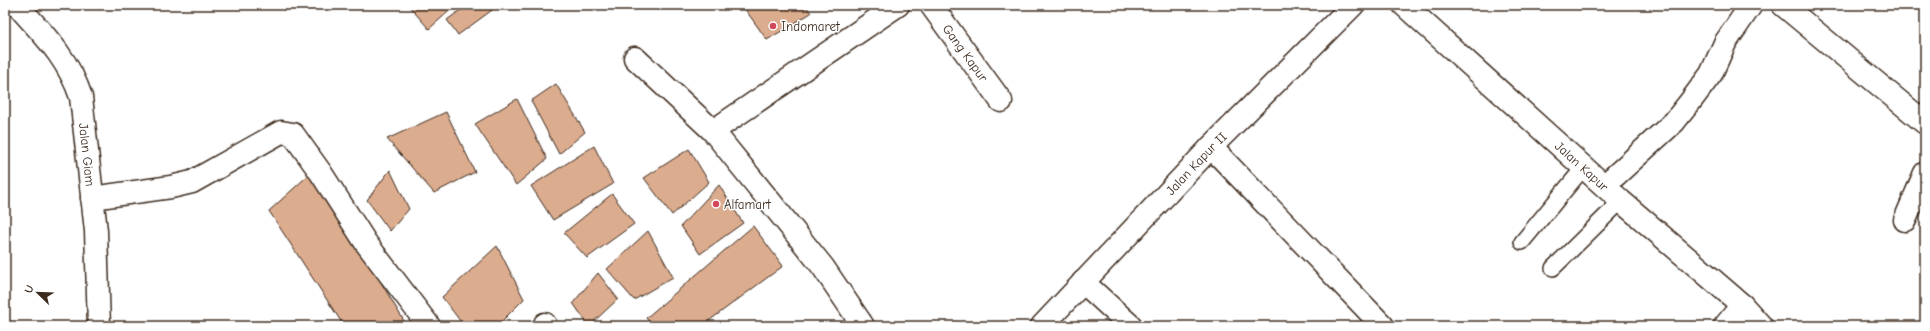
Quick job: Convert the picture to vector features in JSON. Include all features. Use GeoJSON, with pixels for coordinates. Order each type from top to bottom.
{"type":"FeatureCollection","features":[{"type":"Feature","properties":{"kind":"street","name":"Jalan Giam"},"geometry":{"type":"LineString","coordinates":[[17,5],[51,42],[65,61],[74,78],[81,97],[96,231],[99,326]]}},
{"type":"Feature","properties":{"kind":"street"},"geometry":{"type":"LineString","coordinates":[[713,132],[898,5]]}},
{"type":"Feature","properties":{"kind":"street","name":"Gang Kapur"},"geometry":{"type":"LineString","coordinates":[[932,5],[1001,101]]}},
{"type":"Feature","properties":{"kind":"street","name":"Jalan Kapur II"},"geometry":{"type":"LineString","coordinates":[[1042,326],[1211,147],[1353,5]]}},
{"type":"Feature","properties":{"kind":"street","name":"Jalan Kapur"},"geometry":{"type":"LineString","coordinates":[[1404,5],[1621,201],[1742,305],[1761,326]]}},
{"type":"Feature","properties":{"kind":"street"},"geometry":{"type":"LineString","coordinates":[[1605,185],[1674,122],[1711,74],[1725,43],[1751,5]]}},
{"type":"Feature","properties":{"kind":"street"},"geometry":{"type":"LineString","coordinates":[[1783,5],[1925,123]]}},
{"type":"Feature","properties":{"kind":"street"},"geometry":{"type":"LineString","coordinates":[[635,58],[713,132],[823,267],[863,326]]}},
{"type":"Feature","properties":{"kind":"street"},"geometry":{"type":"LineString","coordinates":[[92,198],[171,187],[192,182],[281,132],[293,134],[321,173],[366,243],[429,326]]}},
{"type":"Feature","properties":{"kind":"street"},"geometry":{"type":"LineString","coordinates":[[1211,147],[1383,326]]}},
{"type":"Feature","properties":{"kind":"street"},"geometry":{"type":"LineString","coordinates":[[1905,220],[1925,173]]}},
{"type":"Feature","properties":{"kind":"street"},"geometry":{"type":"LineString","coordinates":[[1083,282],[1131,326]]}},
{"type":"Feature","properties":{"kind":"street"},"geometry":{"type":"LineString","coordinates":[[1725,326],[1742,305]]}},
{"type":"Feature","properties":{"kind":"lane"},"geometry":{"type":"LineString","coordinates":[[1522,242],[1584,167]]}},
{"type":"Feature","properties":{"kind":"lane"},"geometry":{"type":"LineString","coordinates":[[1553,268],[1621,201]]}},
{"type":"Feature","properties":{"kind":"building"},"geometry":{"type":"Polygon","coordinates":[[[408,5],[456,5],[429,29],[408,5]]]}},
{"type":"Feature","properties":{"kind":"building"},"geometry":{"type":"Polygon","coordinates":[[[467,5],[499,5],[458,35],[447,20],[467,5]]]}},
{"type":"Feature","properties":{"kind":"building","name":"Indomaret"},"geometry":{"type":"Polygon","coordinates":[[[742,5],[805,5],[811,13],[767,40],[742,5]]]}},
{"type":"Feature","properties":{"kind":"building"},"geometry":{"type":"Polygon","coordinates":[[[556,84],[585,132],[559,154],[531,101],[556,84]]]}},
{"type":"Feature","properties":{"kind":"building"},"geometry":{"type":"Polygon","coordinates":[[[517,99],[547,159],[516,185],[475,124],[517,99]]]}},
{"type":"Feature","properties":{"kind":"building"},"geometry":{"type":"Polygon","coordinates":[[[446,112],[475,172],[434,193],[387,139],[446,112]]]}},
{"type":"Feature","properties":{"kind":"building"},"geometry":{"type":"Polygon","coordinates":[[[594,146],[613,184],[553,220],[531,186],[594,146]]]}},
{"type":"Feature","properties":{"kind":"building"},"geometry":{"type":"Polygon","coordinates":[[[689,149],[709,182],[672,215],[644,178],[689,149]]]}},
{"type":"Feature","properties":{"kind":"building"},"geometry":{"type":"Polygon","coordinates":[[[314,170],[407,326],[344,326],[269,211],[314,170]]]}},
{"type":"Feature","properties":{"kind":"building"},"geometry":{"type":"Polygon","coordinates":[[[390,170],[409,209],[390,231],[367,200],[390,170]]]}},
{"type":"Feature","properties":{"kind":"building","name":"Alfamart"},"geometry":{"type":"Polygon","coordinates":[[[719,185],[743,223],[700,254],[681,226],[719,185]]]}},
{"type":"Feature","properties":{"kind":"building"},"geometry":{"type":"Polygon","coordinates":[[[612,194],[634,224],[587,258],[564,233],[612,194]]]}},
{"type":"Feature","properties":{"kind":"building"},"geometry":{"type":"Polygon","coordinates":[[[753,226],[783,266],[702,326],[653,326],[646,318],[753,226]]]}},
{"type":"Feature","properties":{"kind":"building"},"geometry":{"type":"Polygon","coordinates":[[[648,231],[673,277],[634,300],[607,269],[648,231]]]}},
{"type":"Feature","properties":{"kind":"building"},"geometry":{"type":"Polygon","coordinates":[[[497,246],[524,299],[497,326],[464,326],[442,297],[497,246]]]}},
{"type":"Feature","properties":{"kind":"building"},"geometry":{"type":"Polygon","coordinates":[[[598,273],[618,299],[589,326],[573,303],[598,273]]]}},
{"type":"Feature","properties":{"kind":"place","name":"Indomaret"},"geometry":{"type":"Point","coordinates":[773,26]}},
{"type":"Feature","properties":{"kind":"place","name":"Alfamart"},"geometry":{"type":"Point","coordinates":[716,204]}}]}
